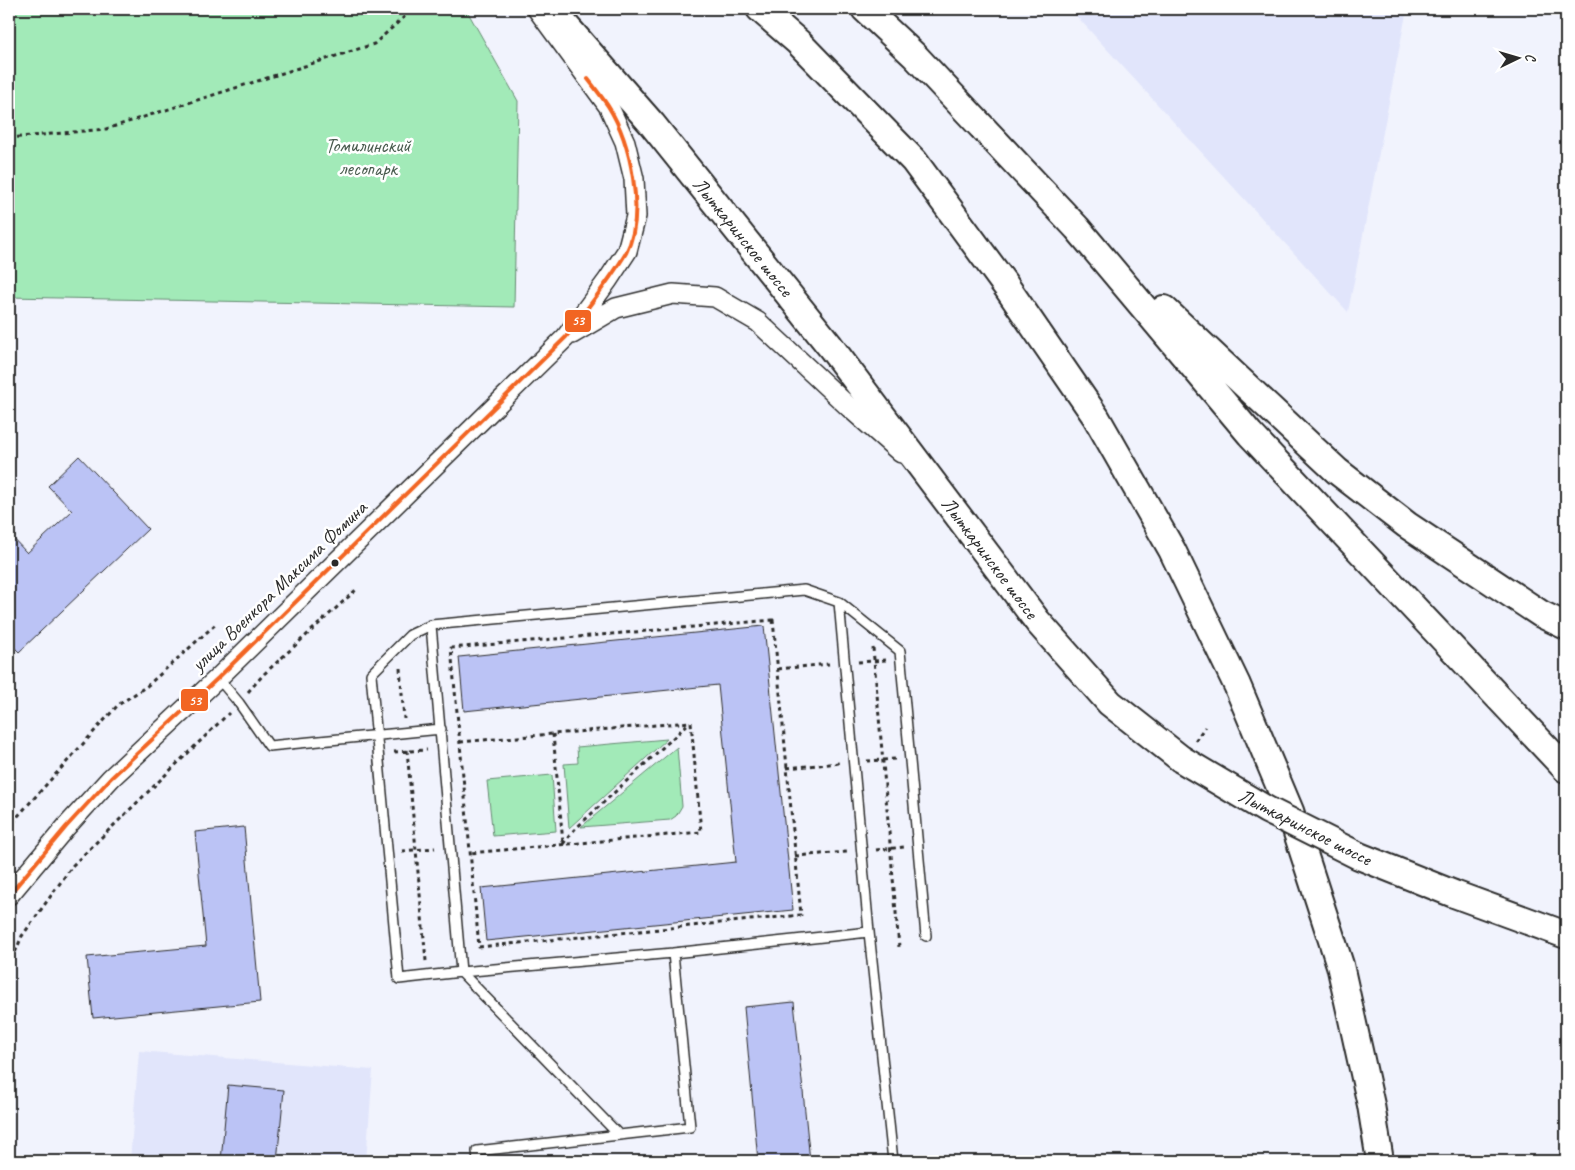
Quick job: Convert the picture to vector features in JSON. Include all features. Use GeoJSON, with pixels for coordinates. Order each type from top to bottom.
{"type":"FeatureCollection","features":[{"type":"Feature","properties":{"kind":"main road","name":"Лыткаринское шоссе"},"geometry":{"type":"LineString","coordinates":[[551,9],[652,124],[830,346],[1038,622],[1110,703],[1181,759],[1267,810],[1359,856],[1454,894],[1566,935]]}},
{"type":"Feature","properties":{"kind":"main road"},"geometry":{"type":"LineString","coordinates":[[760,9],[798,42],[914,161],[1006,286],[1096,417],[1172,550],[1237,685],[1290,812],[1340,965],[1372,1105],[1380,1161]]}},
{"type":"Feature","properties":{"kind":"main road"},"geometry":{"type":"LineString","coordinates":[[865,9],[915,56],[1077,228],[1250,434],[1566,769]]}},
{"type":"Feature","properties":{"kind":"main road"},"geometry":{"type":"LineString","coordinates":[[1077,228],[1337,471],[1407,525],[1541,614],[1566,626]]}},
{"type":"Feature","properties":{"kind":"street","name":"улица Военкора Максима Фомина"},"geometry":{"type":"LineString","coordinates":[[9,895],[66,827],[111,778],[218,678],[566,337],[627,251],[636,216],[634,179],[624,142],[609,107],[537,9]]}},
{"type":"Feature","properties":{"kind":"street","name":"улица Военкора Максима Фомина"},"geometry":{"type":"LineString","coordinates":[[566,337],[616,308],[673,294],[715,297],[758,322],[850,408],[928,477]]}},
{"type":"Feature","properties":{"kind":"lane"},"geometry":{"type":"LineString","coordinates":[[869,932],[399,979],[371,674],[410,635],[431,625],[804,590],[839,602],[900,651],[926,936]]}},
{"type":"Feature","properties":{"kind":"lane"},"geometry":{"type":"LineString","coordinates":[[839,602],[869,932],[893,1161]]}},
{"type":"Feature","properties":{"kind":"lane"},"geometry":{"type":"LineString","coordinates":[[431,625],[461,972],[619,1135]]}},
{"type":"Feature","properties":{"kind":"lane"},"geometry":{"type":"LineString","coordinates":[[218,678],[239,703],[269,746],[441,729]]}},
{"type":"Feature","properties":{"kind":"lane"},"geometry":{"type":"LineString","coordinates":[[478,1161],[477,1151],[690,1127],[673,953]]}},
{"type":"Feature","properties":{"kind":"path"},"geometry":{"type":"LineString","coordinates":[[9,138],[106,129],[365,47],[374,44],[413,9]]}},
{"type":"Feature","properties":{"kind":"path"},"geometry":{"type":"LineString","coordinates":[[9,967],[22,936],[73,865],[239,703],[264,674],[357,590]]}},
{"type":"Feature","properties":{"kind":"path"},"geometry":{"type":"LineString","coordinates":[[773,620],[801,915],[479,947],[460,742],[451,648],[773,620]]}},
{"type":"Feature","properties":{"kind":"path"},"geometry":{"type":"LineString","coordinates":[[9,830],[18,816],[118,705],[147,686],[217,623]]}},
{"type":"Feature","properties":{"kind":"path"},"geometry":{"type":"LineString","coordinates":[[871,627],[899,947]]}},
{"type":"Feature","properties":{"kind":"path"},"geometry":{"type":"LineString","coordinates":[[398,648],[428,976]]}},
{"type":"Feature","properties":{"kind":"path"},"geometry":{"type":"LineString","coordinates":[[378,754],[442,748],[460,742],[691,722]]}},
{"type":"Feature","properties":{"kind":"path"},"geometry":{"type":"LineString","coordinates":[[563,844],[574,830],[691,722]]}},
{"type":"Feature","properties":{"kind":"path"},"geometry":{"type":"LineString","coordinates":[[387,853],[439,848],[451,855],[701,832],[691,722]]}},
{"type":"Feature","properties":{"kind":"path"},"geometry":{"type":"LineString","coordinates":[[553,734],[563,844]]}},
{"type":"Feature","properties":{"kind":"shaded area"},"geometry":{"type":"Polygon","coordinates":[[[1070,9],[1407,9],[1348,312],[1070,9]]]}},
{"type":"Feature","properties":{"kind":"shaded area"},"geometry":{"type":"Polygon","coordinates":[[[139,1051],[373,1070],[366,1161],[130,1161],[139,1051]]]}},
{"type":"Feature","properties":{"kind":"green space","name":"Томилинский лесопарк"},"geometry":{"type":"Polygon","coordinates":[[[9,9],[466,9],[518,101],[514,307],[9,297],[9,9]]]}},
{"type":"Feature","properties":{"kind":"green space"},"geometry":{"type":"Polygon","coordinates":[[[667,739],[569,828],[564,764],[578,763],[577,747],[667,739]]]}},
{"type":"Feature","properties":{"kind":"green space"},"geometry":{"type":"Polygon","coordinates":[[[677,747],[682,806],[676,816],[670,820],[581,827],[677,747]]]}},
{"type":"Feature","properties":{"kind":"green space"},"geometry":{"type":"Polygon","coordinates":[[[552,775],[556,831],[493,836],[487,781],[552,775]]]}},
{"type":"Feature","properties":{"kind":"building"},"geometry":{"type":"Polygon","coordinates":[[[79,456],[148,529],[19,652],[9,642],[9,534],[27,553],[72,511],[48,486],[79,456]]]}},
{"type":"Feature","properties":{"kind":"building"},"geometry":{"type":"Polygon","coordinates":[[[764,626],[793,910],[486,941],[481,888],[736,862],[718,685],[464,711],[459,657],[764,626]]]}},
{"type":"Feature","properties":{"kind":"building"},"geometry":{"type":"Polygon","coordinates":[[[244,827],[260,1002],[93,1018],[87,957],[206,946],[195,832],[244,827]]]}},
{"type":"Feature","properties":{"kind":"building"},"geometry":{"type":"Polygon","coordinates":[[[794,1002],[810,1161],[758,1161],[744,1007],[794,1002]]]}},
{"type":"Feature","properties":{"kind":"building"},"geometry":{"type":"Polygon","coordinates":[[[228,1085],[284,1090],[277,1161],[221,1161],[228,1085]]]}},
{"type":"Feature","properties":{"kind":"transit line","name":"53"},"geometry":{"type":"LineString","coordinates":[[9,895],[66,827],[111,778],[218,678],[566,337],[605,285],[626,253],[632,237],[635,219],[635,199],[629,158],[616,121],[608,106],[588,79]]}}]}
